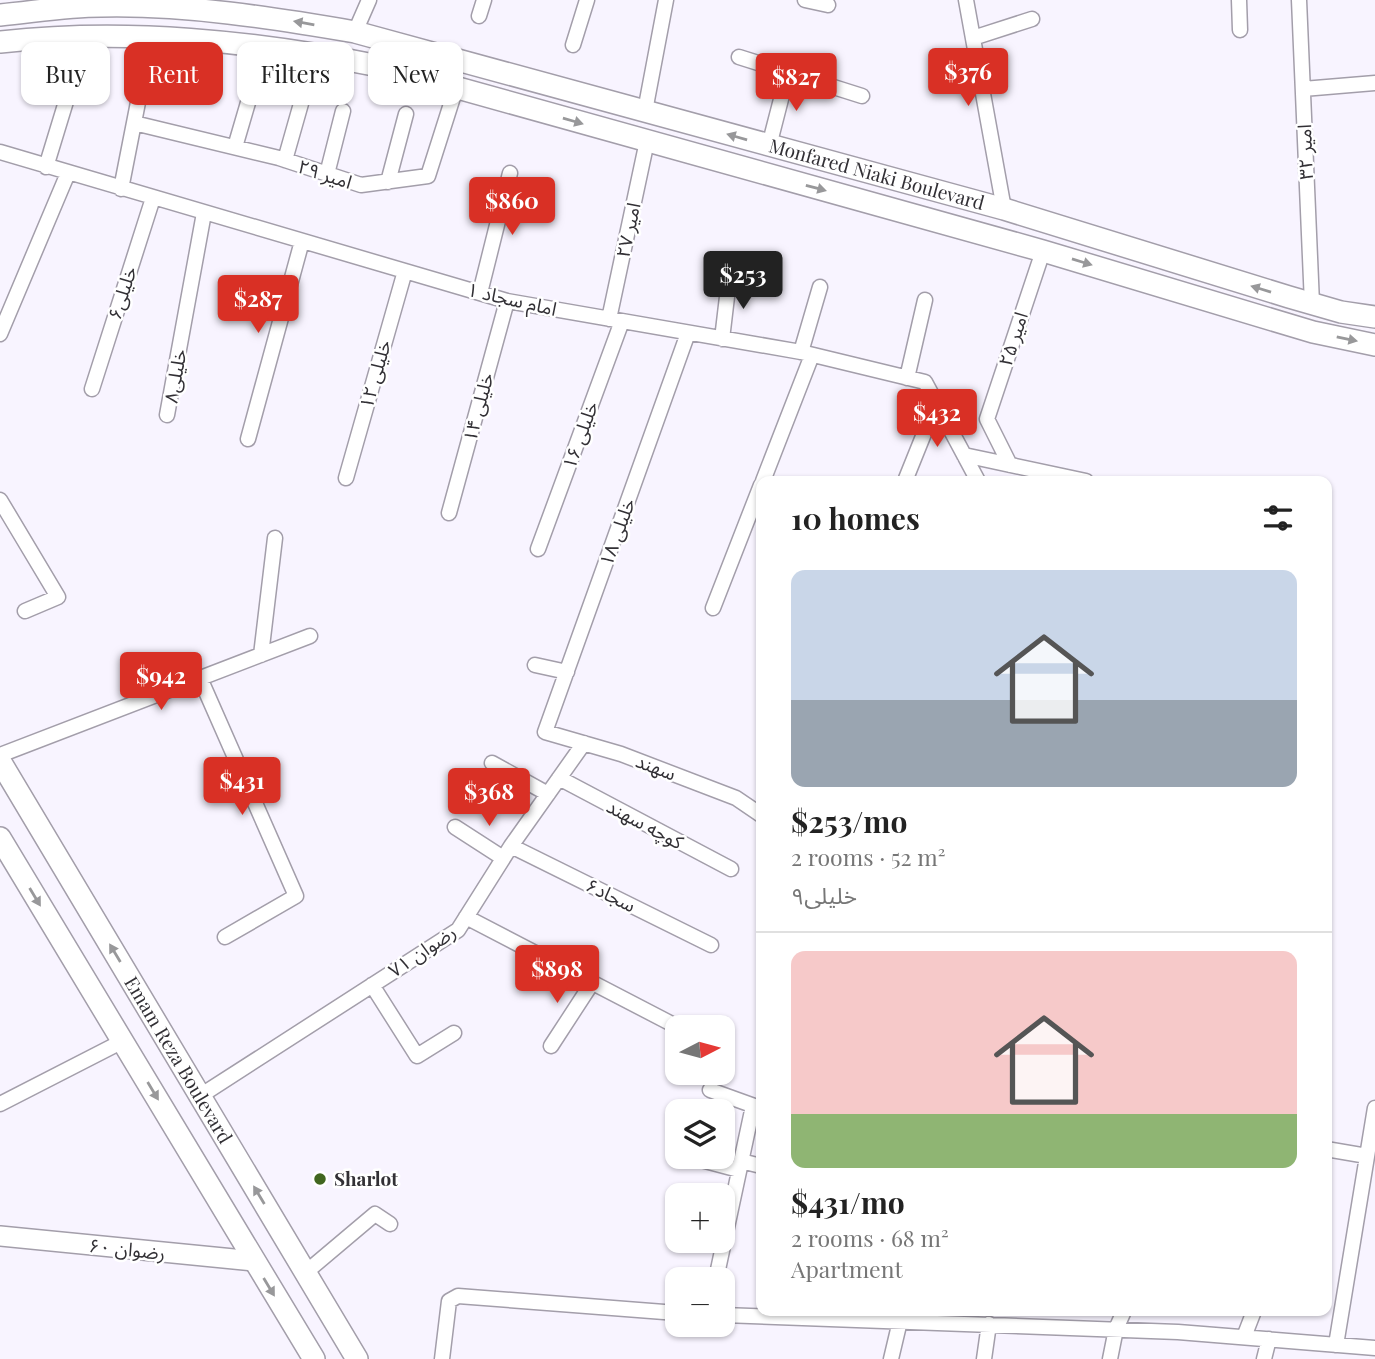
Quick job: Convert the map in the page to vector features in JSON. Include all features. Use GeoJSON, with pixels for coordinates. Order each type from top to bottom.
{"type":"FeatureCollection","features":[{"type":"Feature","properties":{"kind":"main road","name":"Monfared Niaki Boulevard"},"geometry":{"type":"LineString","coordinates":[[0,15],[54,5],[177,9],[275,18],[355,32],[1004,209],[1312,304],[1375,317]]}},
{"type":"Feature","properties":{"kind":"main road","name":"Monfared Niaki Boulevard"},"geometry":{"type":"LineString","coordinates":[[0,42],[42,37],[151,36],[310,52],[368,64]]}},
{"type":"Feature","properties":{"kind":"main road","name":"Monfared Niaki Boulevard"},"geometry":{"type":"LineString","coordinates":[[463,90],[1043,251],[1313,332],[1375,345]]}},
{"type":"Feature","properties":{"kind":"main road"},"geometry":{"type":"LineString","coordinates":[[1043,251],[1052,224]]}},
{"type":"Feature","properties":{"kind":"main road","name":"Emam Reza Boulevard"},"geometry":{"type":"LineString","coordinates":[[0,761],[357,1359]]}},
{"type":"Feature","properties":{"kind":"main road","name":"Emam Reza Boulevard"},"geometry":{"type":"LineString","coordinates":[[0,838],[314,1359]]}},
{"type":"Feature","properties":{"kind":"main road","name":"رضوان ۶۰"},"geometry":{"type":"LineString","coordinates":[[0,1236],[254,1261]]}},
{"type":"Feature","properties":{"kind":"street"},"geometry":{"type":"LineString","coordinates":[[355,32],[369,0]]}},
{"type":"Feature","properties":{"kind":"street"},"geometry":{"type":"LineString","coordinates":[[480,16],[484,0]]}},
{"type":"Feature","properties":{"kind":"street"},"geometry":{"type":"LineString","coordinates":[[573,45],[587,0]]}},
{"type":"Feature","properties":{"kind":"street"},"geometry":{"type":"LineString","coordinates":[[645,111],[666,0]]}},
{"type":"Feature","properties":{"kind":"street"},"geometry":{"type":"LineString","coordinates":[[805,0],[828,5]]}},
{"type":"Feature","properties":{"kind":"street"},"geometry":{"type":"LineString","coordinates":[[966,0],[1004,209]]}},
{"type":"Feature","properties":{"kind":"street"},"geometry":{"type":"LineString","coordinates":[[1239,0],[1240,30]]}},
{"type":"Feature","properties":{"kind":"street","name":"امیر ۳۲"},"geometry":{"type":"LineString","coordinates":[[1299,0],[1312,304]]}},
{"type":"Feature","properties":{"kind":"street"},"geometry":{"type":"LineString","coordinates":[[973,38],[1032,19]]}},
{"type":"Feature","properties":{"kind":"street"},"geometry":{"type":"LineString","coordinates":[[46,167],[86,36]]}},
{"type":"Feature","properties":{"kind":"street"},"geometry":{"type":"LineString","coordinates":[[121,189],[151,36]]}},
{"type":"Feature","properties":{"kind":"street"},"geometry":{"type":"LineString","coordinates":[[738,57],[862,96]]}},
{"type":"Feature","properties":{"kind":"street"},"geometry":{"type":"LineString","coordinates":[[769,146],[788,72]]}},
{"type":"Feature","properties":{"kind":"street"},"geometry":{"type":"LineString","coordinates":[[1303,89],[1375,83]]}},
{"type":"Feature","properties":{"kind":"street"},"geometry":{"type":"LineString","coordinates":[[235,147],[247,105]]}},
{"type":"Feature","properties":{"kind":"street"},"geometry":{"type":"LineString","coordinates":[[285,160],[301,105]]}},
{"type":"Feature","properties":{"kind":"street","name":"امیر ۲۹"},"geometry":{"type":"LineString","coordinates":[[134,122],[285,160],[361,185],[428,176],[451,105]]}},
{"type":"Feature","properties":{"kind":"street"},"geometry":{"type":"LineString","coordinates":[[327,174],[343,111]]}},
{"type":"Feature","properties":{"kind":"street"},"geometry":{"type":"LineString","coordinates":[[388,182],[406,114]]}},
{"type":"Feature","properties":{"kind":"street","name":"امیر ۲۷"},"geometry":{"type":"LineString","coordinates":[[615,320],[648,141]]}},
{"type":"Feature","properties":{"kind":"street","name":"امام سجاد ۱"},"geometry":{"type":"LineString","coordinates":[[0,152],[507,301],[807,354],[925,382],[975,476]]}},
{"type":"Feature","properties":{"kind":"street"},"geometry":{"type":"LineString","coordinates":[[0,334],[68,173]]}},
{"type":"Feature","properties":{"kind":"street"},"geometry":{"type":"LineString","coordinates":[[480,293],[510,173]]}},
{"type":"Feature","properties":{"kind":"street","name":"خلیلی۶"},"geometry":{"type":"LineString","coordinates":[[92,389],[153,198]]}},
{"type":"Feature","properties":{"kind":"street","name":"خلیلی۸"},"geometry":{"type":"LineString","coordinates":[[167,415],[204,213]]}},
{"type":"Feature","properties":{"kind":"street"},"geometry":{"type":"LineString","coordinates":[[248,439],[302,241]]}},
{"type":"Feature","properties":{"kind":"street","name":"امیر ۲۵"},"geometry":{"type":"LineString","coordinates":[[1010,465],[987,419],[1043,251]]}},
{"type":"Feature","properties":{"kind":"street","name":"خلیلی ۱۲"},"geometry":{"type":"LineString","coordinates":[[346,478],[405,271]]}},
{"type":"Feature","properties":{"kind":"street"},"geometry":{"type":"LineString","coordinates":[[722,338],[729,280]]}},
{"type":"Feature","properties":{"kind":"street"},"geometry":{"type":"LineString","coordinates":[[764,476],[807,354],[820,288]]}},
{"type":"Feature","properties":{"kind":"street"},"geometry":{"type":"LineString","coordinates":[[907,378],[925,300]]}},
{"type":"Feature","properties":{"kind":"street","name":"خلیلی ۱۴"},"geometry":{"type":"LineString","coordinates":[[449,513],[507,301]]}},
{"type":"Feature","properties":{"kind":"street","name":"خلیلی ۱۶"},"geometry":{"type":"LineString","coordinates":[[538,549],[615,320]]}},
{"type":"Feature","properties":{"kind":"street","name":"خلیلی ۱۸"},"geometry":{"type":"LineString","coordinates":[[545,732],[688,333]]}},
{"type":"Feature","properties":{"kind":"street"},"geometry":{"type":"LineString","coordinates":[[907,476],[936,404]]}},
{"type":"Feature","properties":{"kind":"street"},"geometry":{"type":"LineString","coordinates":[[964,455],[1062,476]]}},
{"type":"Feature","properties":{"kind":"street"},"geometry":{"type":"LineString","coordinates":[[713,608],[756,498]]}},
{"type":"Feature","properties":{"kind":"street"},"geometry":{"type":"LineString","coordinates":[[0,500],[58,597],[25,611]]}},
{"type":"Feature","properties":{"kind":"street"},"geometry":{"type":"LineString","coordinates":[[261,655],[275,538]]}},
{"type":"Feature","properties":{"kind":"street"},"geometry":{"type":"LineString","coordinates":[[0,755],[310,636]]}},
{"type":"Feature","properties":{"kind":"street"},"geometry":{"type":"LineString","coordinates":[[536,665],[567,672]]}},
{"type":"Feature","properties":{"kind":"street"},"geometry":{"type":"LineString","coordinates":[[200,678],[296,896],[225,937]]}},
{"type":"Feature","properties":{"kind":"street","name":"سهند"},"geometry":{"type":"LineString","coordinates":[[545,732],[621,754],[736,798],[756,812]]}},
{"type":"Feature","properties":{"kind":"street","name":"رضوان ۷۱"},"geometry":{"type":"LineString","coordinates":[[200,1096],[458,930],[511,846],[584,743]]}},
{"type":"Feature","properties":{"kind":"street"},"geometry":{"type":"LineString","coordinates":[[492,763],[548,794]]}},
{"type":"Feature","properties":{"kind":"street","name":"كوچه سهند"},"geometry":{"type":"LineString","coordinates":[[559,778],[731,869]]}},
{"type":"Feature","properties":{"kind":"street"},"geometry":{"type":"LineString","coordinates":[[455,827],[503,858]]}},
{"type":"Feature","properties":{"kind":"street","name":"سجاد۶"},"geometry":{"type":"LineString","coordinates":[[511,846],[711,945]]}},
{"type":"Feature","properties":{"kind":"street"},"geometry":{"type":"LineString","coordinates":[[466,918],[665,1020]]}},
{"type":"Feature","properties":{"kind":"street"},"geometry":{"type":"LineString","coordinates":[[551,1046],[592,983]]}},
{"type":"Feature","properties":{"kind":"street"},"geometry":{"type":"LineString","coordinates":[[372,985],[417,1056],[454,1033]]}},
{"type":"Feature","properties":{"kind":"street"},"geometry":{"type":"LineString","coordinates":[[0,1104],[123,1041]]}},
{"type":"Feature","properties":{"kind":"street"},"geometry":{"type":"LineString","coordinates":[[710,1090],[756,1108]]}},
{"type":"Feature","properties":{"kind":"street"},"geometry":{"type":"LineString","coordinates":[[1336,1345],[1375,1108]]}},
{"type":"Feature","properties":{"kind":"street"},"geometry":{"type":"LineString","coordinates":[[719,1267],[740,1166],[756,1111]]}},
{"type":"Feature","properties":{"kind":"street"},"geometry":{"type":"LineString","coordinates":[[1332,1150],[1367,1156]]}},
{"type":"Feature","properties":{"kind":"street"},"geometry":{"type":"LineString","coordinates":[[735,1165],[756,1166]]}},
{"type":"Feature","properties":{"kind":"street"},"geometry":{"type":"LineString","coordinates":[[305,1273],[375,1214],[390,1224]]}},
{"type":"Feature","properties":{"kind":"street"},"geometry":{"type":"LineString","coordinates":[[442,1359],[449,1301],[458,1296],[665,1312]]}},
{"type":"Feature","properties":{"kind":"street"},"geometry":{"type":"LineString","coordinates":[[735,1315],[756,1315]]}},
{"type":"Feature","properties":{"kind":"street"},"geometry":{"type":"LineString","coordinates":[[840,1316],[900,1321],[932,1316],[989,1324],[1116,1329],[1375,1348]]}},
{"type":"Feature","properties":{"kind":"street"},"geometry":{"type":"LineString","coordinates":[[1053,1326],[1058,1316]]}},
{"type":"Feature","properties":{"kind":"street"},"geometry":{"type":"LineString","coordinates":[[1110,1359],[1116,1329],[1122,1316]]}},
{"type":"Feature","properties":{"kind":"street"},"geometry":{"type":"LineString","coordinates":[[1244,1337],[1252,1316]]}},
{"type":"Feature","properties":{"kind":"street"},"geometry":{"type":"LineString","coordinates":[[891,1359],[900,1321]]}},
{"type":"Feature","properties":{"kind":"street"},"geometry":{"type":"LineString","coordinates":[[984,1359],[989,1324]]}},
{"type":"Feature","properties":{"kind":"street"},"geometry":{"type":"LineString","coordinates":[[1264,1359],[1269,1339]]}},
{"type":"Feature","properties":{"kind":"place","name":"Sharlot"},"geometry":{"type":"Point","coordinates":[320,1179]}}]}
